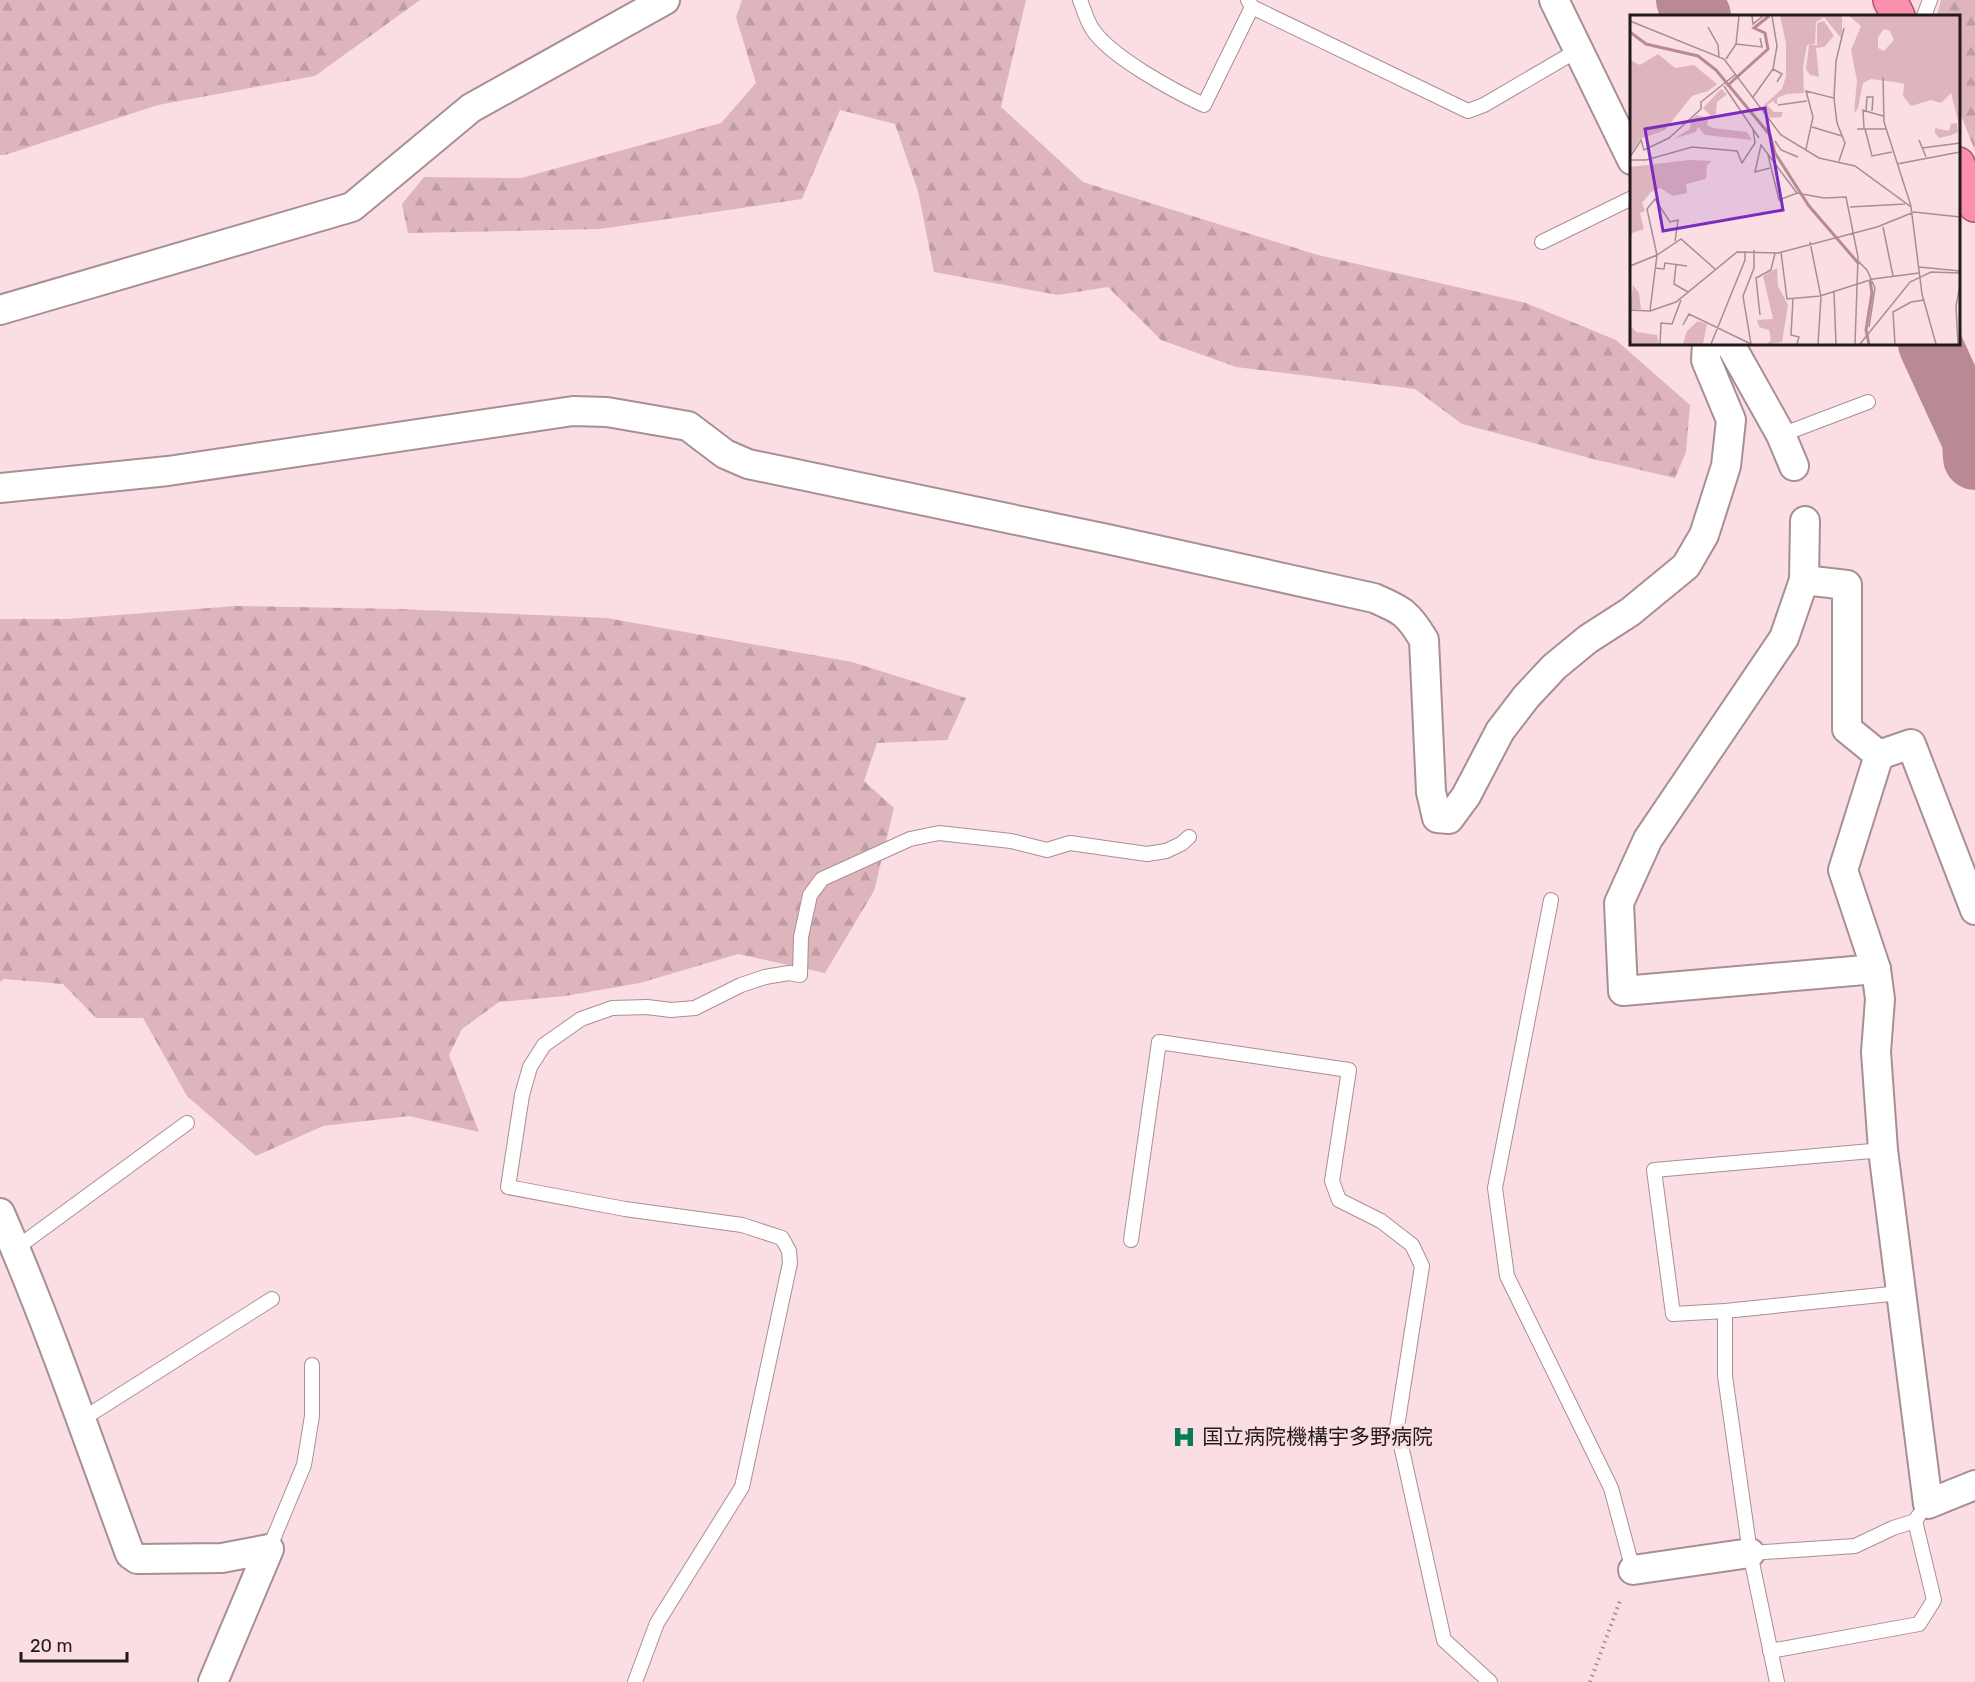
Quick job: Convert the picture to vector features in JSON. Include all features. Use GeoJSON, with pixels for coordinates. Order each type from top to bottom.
{"type":"FeatureCollection","features":[{"type":"Feature","properties":{"kind":"highway"},"geometry":{"type":"LineString","coordinates":[[1890,0],[1898,15]]}},
{"type":"Feature","properties":{"kind":"highway"},"geometry":{"type":"LineString","coordinates":[[1960,167],[1975,205]]}},
{"type":"Feature","properties":{"kind":"street"},"geometry":{"type":"LineString","coordinates":[[0,310],[352,207],[471,108],[665,0]]}},
{"type":"Feature","properties":{"kind":"street"},"geometry":{"type":"LineString","coordinates":[[1554,0],[1630,156]]}},
{"type":"Feature","properties":{"kind":"street"},"geometry":{"type":"LineString","coordinates":[[1960,216],[1975,211]]}},
{"type":"Feature","properties":{"kind":"street"},"geometry":{"type":"LineString","coordinates":[[0,488],[168,471],[573,411],[607,412],[688,426],[725,454],[748,464],[1119,541],[1374,598],[1398,609],[1412,619],[1424,640],[1431,792],[1437,818],[1449,819],[1466,796],[1500,731],[1526,697],[1554,667],[1588,639],[1630,612],[1686,566],[1704,535],[1726,466],[1731,420],[1706,360],[1707,345]]}},
{"type":"Feature","properties":{"kind":"street"},"geometry":{"type":"LineString","coordinates":[[1731,345],[1781,435],[1794,466]]}},
{"type":"Feature","properties":{"kind":"street"},"geometry":{"type":"LineString","coordinates":[[1805,521],[1804,580],[1784,638],[1648,839],[1619,903],[1623,992],[1876,969]]}},
{"type":"Feature","properties":{"kind":"street"},"geometry":{"type":"LineString","coordinates":[[1804,580],[1847,585],[1847,729],[1879,755]]}},
{"type":"Feature","properties":{"kind":"street"},"geometry":{"type":"LineString","coordinates":[[1879,755],[1911,744],[1975,910]]}},
{"type":"Feature","properties":{"kind":"street"},"geometry":{"type":"LineString","coordinates":[[1879,755],[1843,870],[1876,969],[1880,999],[1876,1052],[1883,1150],[1900,1293],[1921,1512],[1975,1485]]}},
{"type":"Feature","properties":{"kind":"street"},"geometry":{"type":"LineString","coordinates":[[0,1214],[81,1420],[130,1554],[137,1559],[222,1558],[269,1550]]}},
{"type":"Feature","properties":{"kind":"street"},"geometry":{"type":"LineString","coordinates":[[213,1682],[269,1550]]}},
{"type":"Feature","properties":{"kind":"street"},"geometry":{"type":"LineString","coordinates":[[1633,1570],[1750,1553]]}},
{"type":"Feature","properties":{"kind":"lane"},"geometry":{"type":"LineString","coordinates":[[1080,0],[1092,29],[1106,46],[1176,91],[1204,105],[1250,4],[1468,111],[1484,105],[1578,50]]}},
{"type":"Feature","properties":{"kind":"lane"},"geometry":{"type":"LineString","coordinates":[[1924,15],[1930,0]]}},
{"type":"Feature","properties":{"kind":"lane"},"geometry":{"type":"LineString","coordinates":[[1542,242],[1630,199]]}},
{"type":"Feature","properties":{"kind":"lane"},"geometry":{"type":"LineString","coordinates":[[1781,435],[1868,402]]}},
{"type":"Feature","properties":{"kind":"lane"},"geometry":{"type":"LineString","coordinates":[[635,1682],[657,1623],[742,1487],[790,1263],[789,1251],[782,1238],[742,1225],[625,1209],[508,1188],[522,1095],[530,1067],[544,1045],[580,1019],[612,1008],[647,1007],[671,1010],[695,1008],[741,985],[765,977],[789,973],[800,975],[801,937],[810,895],[822,879],[910,839],[939,833],[1011,841],[1047,850],[1070,843],[1147,854],[1166,851],[1189,837]]}},
{"type":"Feature","properties":{"kind":"lane"},"geometry":{"type":"LineString","coordinates":[[1551,900],[1495,1188],[1508,1276],[1611,1488],[1633,1570]]}},
{"type":"Feature","properties":{"kind":"lane"},"geometry":{"type":"LineString","coordinates":[[1131,1239],[1159,1042],[1349,1070],[1332,1180],[1339,1200],[1381,1221],[1412,1245],[1422,1266],[1397,1427],[1444,1640],[1490,1682]]}},
{"type":"Feature","properties":{"kind":"lane"},"geometry":{"type":"LineString","coordinates":[[15,1249],[187,1123]]}},
{"type":"Feature","properties":{"kind":"lane"},"geometry":{"type":"LineString","coordinates":[[1883,1150],[1654,1170],[1673,1314],[1725,1311],[1900,1293]]}},
{"type":"Feature","properties":{"kind":"lane"},"geometry":{"type":"LineString","coordinates":[[81,1420],[272,1299]]}},
{"type":"Feature","properties":{"kind":"lane"},"geometry":{"type":"LineString","coordinates":[[1725,1311],[1725,1376],[1750,1553],[1777,1682]]}},
{"type":"Feature","properties":{"kind":"lane"},"geometry":{"type":"LineString","coordinates":[[269,1550],[304,1465],[312,1416],[312,1365]]}},
{"type":"Feature","properties":{"kind":"lane"},"geometry":{"type":"LineString","coordinates":[[1750,1553],[1855,1546],[1921,1512],[1934,1600],[1919,1624],[1770,1651]]}},
{"type":"Feature","properties":{"kind":"path"},"geometry":{"type":"LineString","coordinates":[[1590,1682],[1633,1570]]}},
{"type":"Feature","properties":{"kind":"green space"},"geometry":{"type":"Polygon","coordinates":[[[0,0],[420,0],[315,76],[158,105],[0,155],[0,0]]]}},
{"type":"Feature","properties":{"kind":"green space"},"geometry":{"type":"Polygon","coordinates":[[[742,0],[1026,0],[1001,107],[1083,182],[1318,255],[1526,303],[1616,340],[1690,405],[1686,452],[1675,478],[1462,424],[1415,389],[1236,367],[1161,340],[1108,287],[1058,295],[934,272],[918,191],[895,124],[840,110],[802,199],[600,229],[408,233],[402,204],[424,177],[521,178],[721,123],[756,83],[736,17],[742,0]]]}},
{"type":"Feature","properties":{"kind":"green space"},"geometry":{"type":"Polygon","coordinates":[[[1941,0],[1975,0],[1975,151],[1960,113],[1960,15],[1937,15],[1941,0]]]}},
{"type":"Feature","properties":{"kind":"green space"},"geometry":{"type":"Polygon","coordinates":[[[236,606],[398,609],[607,618],[852,662],[966,698],[947,740],[877,743],[864,781],[894,808],[874,891],[825,973],[738,954],[640,983],[565,996],[499,1002],[462,1029],[449,1055],[479,1132],[409,1116],[323,1126],[256,1156],[187,1096],[143,1018],[96,1018],[63,984],[4,979],[0,982],[0,619],[66,619],[236,606]]]}},
{"type":"Feature","properties":{"kind":"waterway"},"geometry":{"type":"LineString","coordinates":[[1688,0],[1698,15]]}},
{"type":"Feature","properties":{"kind":"waterway"},"geometry":{"type":"LineString","coordinates":[[1930,345],[1974,440],[1975,458]]}},
{"type":"Feature","properties":{"kind":"place","name":"国立病院機構宇多野病院"},"geometry":{"type":"Point","coordinates":[1184,1437]}}]}
